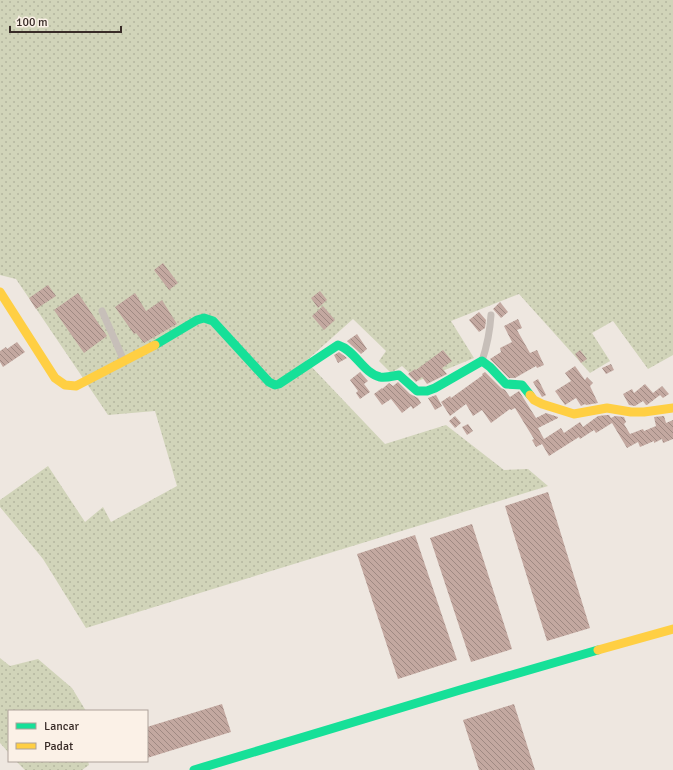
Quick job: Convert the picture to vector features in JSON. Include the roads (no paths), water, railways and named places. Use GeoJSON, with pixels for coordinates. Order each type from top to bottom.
{"type":"FeatureCollection","features":[{"type":"Feature","properties":{"kind":"street"},"geometry":{"type":"LineString","coordinates":[[0,292],[55,378],[65,385],[76,386],[164,340],[197,320],[204,318],[213,321],[269,382],[275,385],[279,384],[338,345],[345,348],[364,368],[375,374],[381,377],[399,375],[411,388],[420,392],[428,392],[482,361],[488,345],[491,315]]}},
{"type":"Feature","properties":{"kind":"street"},"geometry":{"type":"LineString","coordinates":[[102,311],[124,361]]}},
{"type":"Feature","properties":{"kind":"street"},"geometry":{"type":"LineString","coordinates":[[482,361],[490,367],[506,384],[522,385],[536,402],[541,405],[569,413],[574,414],[607,408],[631,412],[644,412],[673,408]]}},
{"type":"Feature","properties":{"kind":"street"},"geometry":{"type":"LineString","coordinates":[[194,770],[460,690],[673,629]]}}]}
